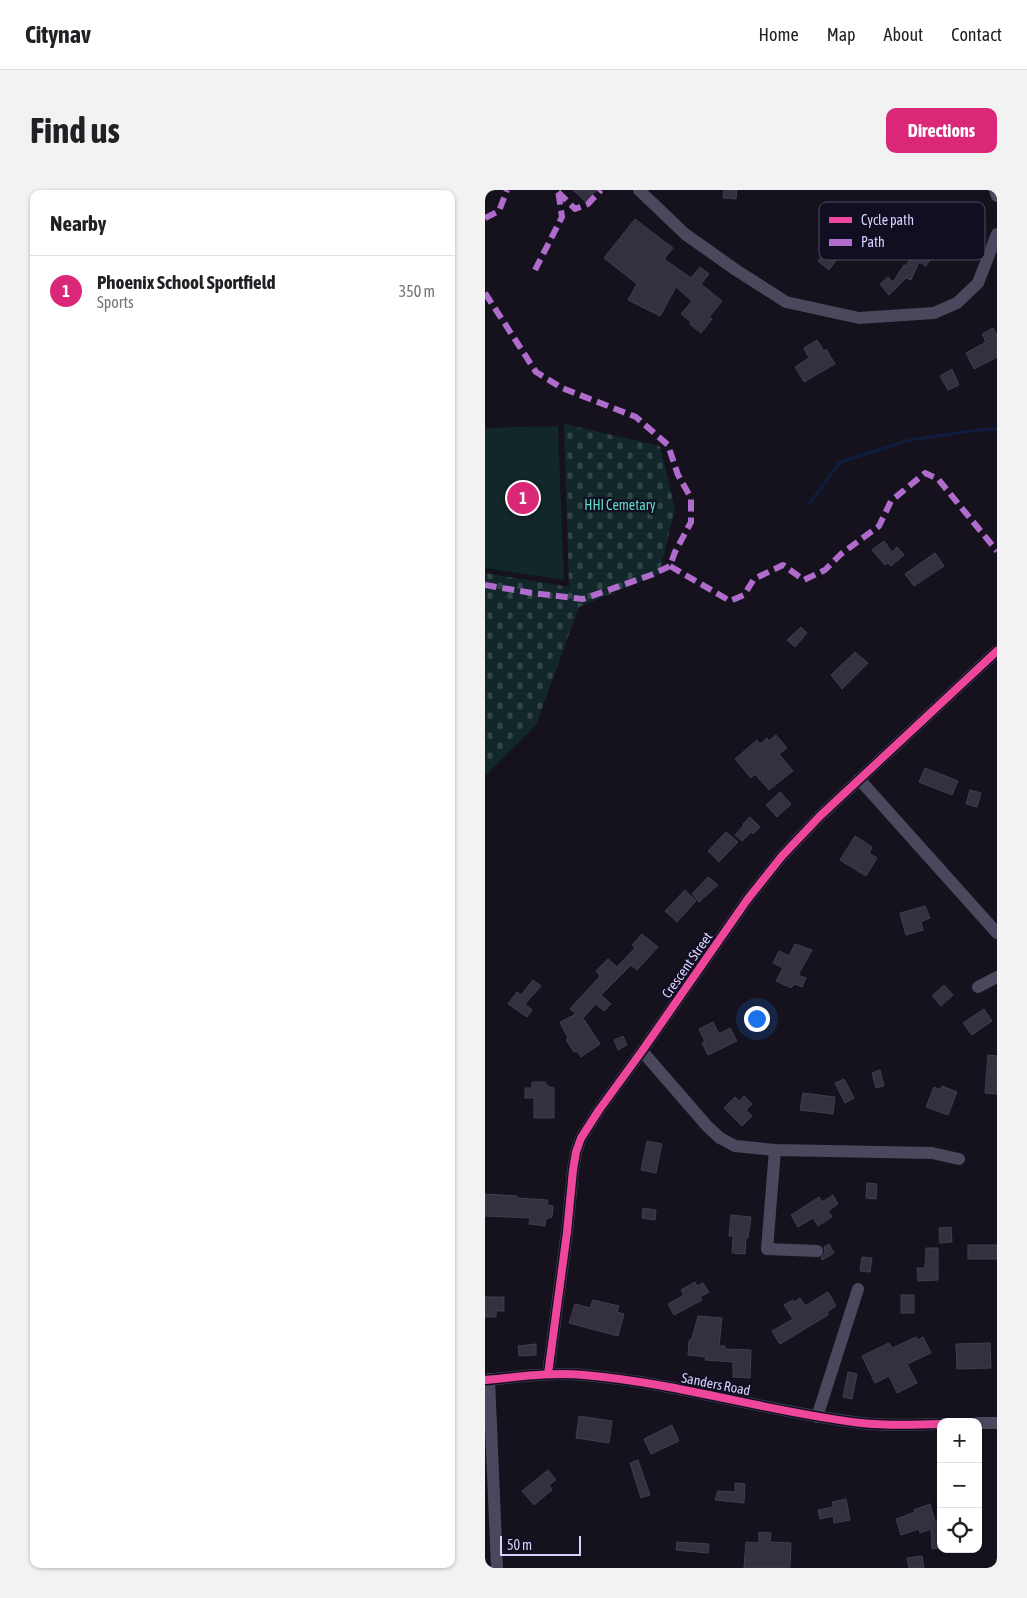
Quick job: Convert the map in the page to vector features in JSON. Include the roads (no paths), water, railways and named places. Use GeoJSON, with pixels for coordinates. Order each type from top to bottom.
{"type":"FeatureCollection","features":[{"type":"Feature","properties":{"kind":"street"},"geometry":{"type":"LineString","coordinates":[[639,190],[685,234],[786,302],[859,318],[934,313],[957,303],[978,282],[997,234]]}},
{"type":"Feature","properties":{"kind":"street"},"geometry":{"type":"LineString","coordinates":[[995,190],[997,196]]}},
{"type":"Feature","properties":{"kind":"street","name":"Crescent Street"},"geometry":{"type":"LineString","coordinates":[[548,1374],[576,1152],[581,1138],[759,885],[795,842],[859,779],[997,651]]}},
{"type":"Feature","properties":{"kind":"street"},"geometry":{"type":"LineString","coordinates":[[859,779],[997,933]]}},
{"type":"Feature","properties":{"kind":"street"},"geometry":{"type":"LineString","coordinates":[[978,987],[997,977]]}},
{"type":"Feature","properties":{"kind":"street"},"geometry":{"type":"LineString","coordinates":[[642,1051],[720,1138],[735,1146],[775,1150],[932,1153],[959,1159]]}},
{"type":"Feature","properties":{"kind":"street"},"geometry":{"type":"LineString","coordinates":[[775,1150],[767,1249],[817,1250]]}},
{"type":"Feature","properties":{"kind":"street"},"geometry":{"type":"LineString","coordinates":[[817,1417],[858,1289]]}},
{"type":"Feature","properties":{"kind":"street","name":"Sanders Road"},"geometry":{"type":"LineString","coordinates":[[487,1379],[548,1374],[584,1375],[655,1385],[817,1417],[889,1425],[937,1424]]}},
{"type":"Feature","properties":{"kind":"street"},"geometry":{"type":"LineString","coordinates":[[487,1379],[497,1568]]}},
{"type":"Feature","properties":{"kind":"street"},"geometry":{"type":"LineString","coordinates":[[982,1423],[997,1423]]}},
{"type":"Feature","properties":{"kind":"waterway"},"geometry":{"type":"LineString","coordinates":[[810,503],[840,462],[910,440],[997,429]]}},
{"type":"Feature","properties":{"kind":"place","name":"Phoenix School Sportfield"},"geometry":{"type":"Point","coordinates":[523,498]}},
{"type":"Feature","properties":{"kind":"park label","name":"HHI Cemetary"},"geometry":{"type":"Point","coordinates":[620,505]}}]}
